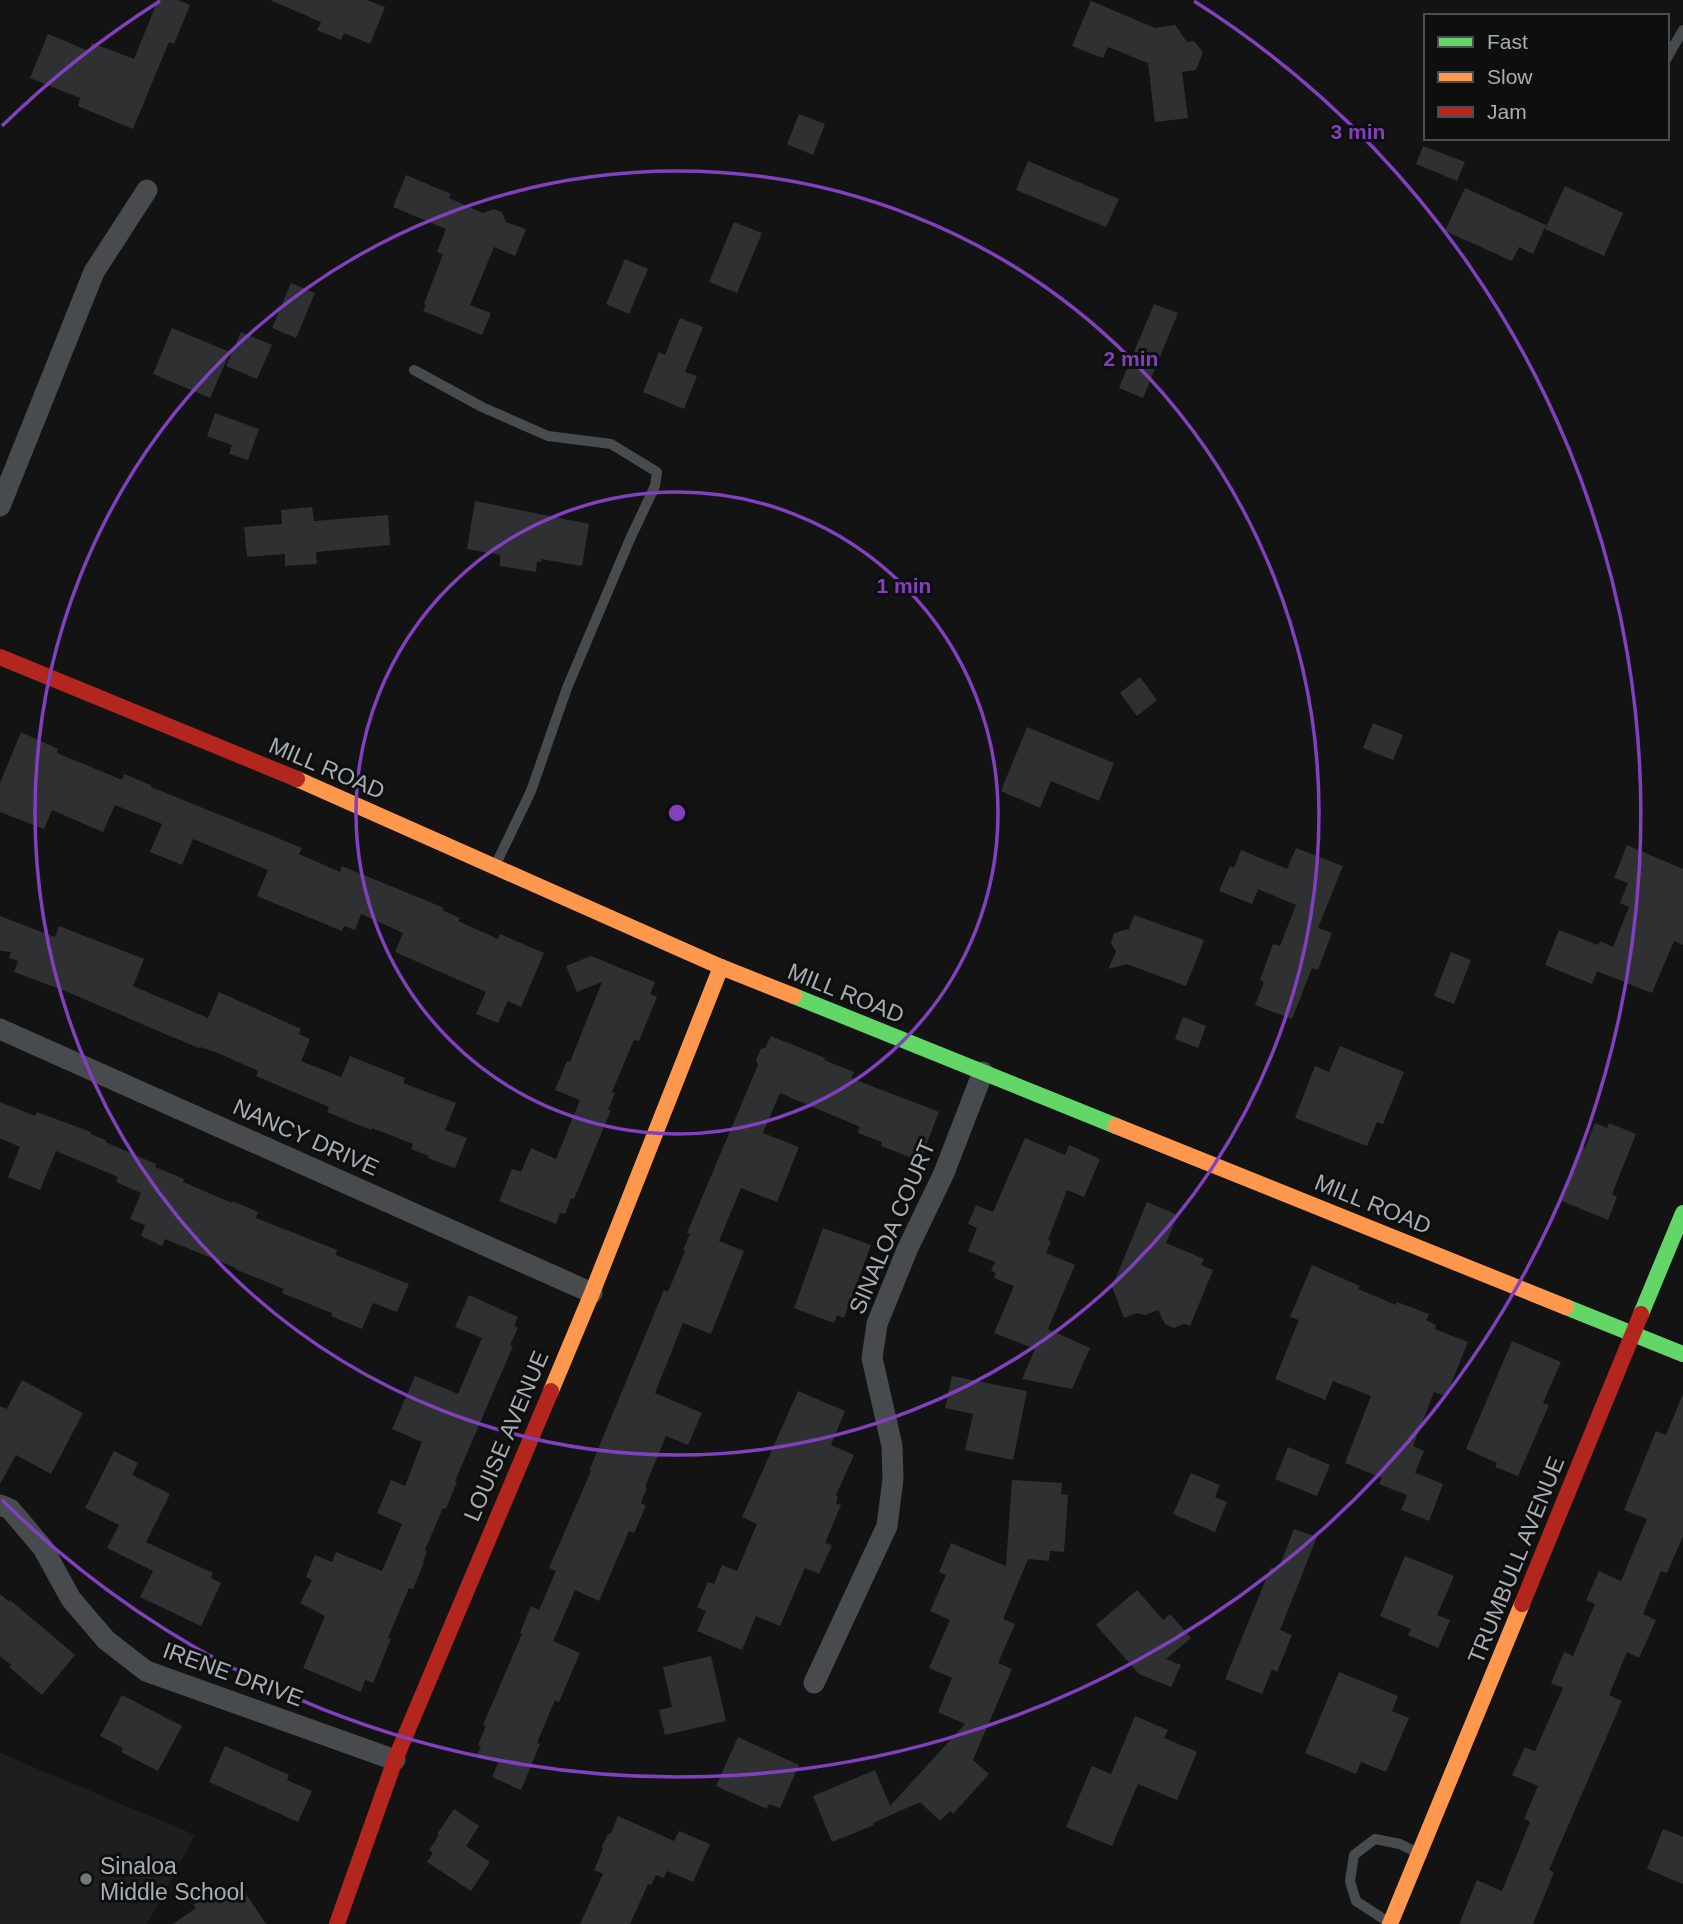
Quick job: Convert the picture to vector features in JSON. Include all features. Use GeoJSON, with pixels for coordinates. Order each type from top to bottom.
{"type":"FeatureCollection","features":[{"type":"Feature","properties":{"kind":"street"},"geometry":{"type":"LineString","coordinates":[[0,506],[94,272],[147,190]]}},
{"type":"Feature","properties":{"kind":"street","name":"MILL ROAD"},"geometry":{"type":"LineString","coordinates":[[0,657],[299,780],[721,968],[1683,1354]]}},
{"type":"Feature","properties":{"kind":"street","name":"LOUISE AVENUE"},"geometry":{"type":"LineString","coordinates":[[337,1924],[395,1760],[592,1293],[721,968]]}},
{"type":"Feature","properties":{"kind":"street","name":"NANCY DRIVE"},"geometry":{"type":"LineString","coordinates":[[0,1029],[592,1293]]}},
{"type":"Feature","properties":{"kind":"street","name":"SINALOA COURT"},"geometry":{"type":"LineString","coordinates":[[814,1683],[887,1526],[893,1479],[892,1446],[872,1358],[877,1324],[907,1251],[944,1173],[983,1072]]}},
{"type":"Feature","properties":{"kind":"street","name":"TRUMBULL AVENUE"},"geometry":{"type":"LineString","coordinates":[[1390,1924],[1683,1213]]}},
{"type":"Feature","properties":{"kind":"street","name":"IRENE DRIVE"},"geometry":{"type":"LineString","coordinates":[[0,1505],[10,1509],[43,1548],[71,1600],[106,1640],[146,1671],[395,1760]]}},
{"type":"Feature","properties":{"kind":"lane"},"geometry":{"type":"LineString","coordinates":[[1669,54],[1683,30]]}},
{"type":"Feature","properties":{"kind":"lane"},"geometry":{"type":"LineString","coordinates":[[414,370],[482,407],[548,436],[611,444],[657,472],[655,486],[567,688],[531,791],[495,867]]}},
{"type":"Feature","properties":{"kind":"lane"},"geometry":{"type":"LineString","coordinates":[[1390,1924],[1356,1901],[1350,1881],[1354,1855],[1374,1839],[1400,1844],[1419,1853]]}},
{"type":"Feature","properties":{"kind":"shaded area","name":"Sinaloa Middle School"},"geometry":{"type":"Polygon","coordinates":[[[0,1753],[195,1835],[147,1924],[0,1924],[0,1753]]]}},
{"type":"Feature","properties":{"kind":"building"},"geometry":{"type":"Polygon","coordinates":[[[158,0],[178,0],[190,5],[174,44],[169,42],[133,129],[78,106],[80,98],[30,78],[48,34],[89,51],[92,43],[134,59],[158,0]]]}},
{"type":"Feature","properties":{"kind":"building"},"geometry":{"type":"Polygon","coordinates":[[[270,0],[367,0],[385,7],[370,44],[344,33],[341,40],[317,30],[321,22],[270,0]]]}},
{"type":"Feature","properties":{"kind":"building"},"geometry":{"type":"Polygon","coordinates":[[[1091,1],[1155,28],[1175,25],[1187,42],[1194,41],[1203,52],[1196,70],[1182,72],[1188,118],[1155,122],[1148,63],[1108,47],[1103,58],[1072,46],[1091,1]]]}},
{"type":"Feature","properties":{"kind":"building"},"geometry":{"type":"Polygon","coordinates":[[[799,114],[825,124],[813,155],[787,144],[799,114]]]}},
{"type":"Feature","properties":{"kind":"building"},"geometry":{"type":"Polygon","coordinates":[[[1423,146],[1465,162],[1457,181],[1416,164],[1423,146]]]}},
{"type":"Feature","properties":{"kind":"building"},"geometry":{"type":"Polygon","coordinates":[[[1028,161],[1119,199],[1106,227],[1016,190],[1028,161]]]}},
{"type":"Feature","properties":{"kind":"building"},"geometry":{"type":"Polygon","coordinates":[[[406,175],[451,194],[449,198],[483,213],[494,209],[502,212],[506,222],[526,229],[515,256],[494,247],[470,305],[491,313],[482,335],[423,311],[443,254],[437,252],[446,229],[393,207],[406,175]]]}},
{"type":"Feature","properties":{"kind":"building"},"geometry":{"type":"Polygon","coordinates":[[[1565,186],[1623,213],[1604,256],[1545,229],[1565,186]]]}},
{"type":"Feature","properties":{"kind":"building"},"geometry":{"type":"Polygon","coordinates":[[[1465,188],[1546,225],[1533,254],[1519,247],[1512,261],[1445,231],[1465,188]]]}},
{"type":"Feature","properties":{"kind":"building"},"geometry":{"type":"Polygon","coordinates":[[[734,222],[762,233],[737,293],[709,282],[734,222]]]}},
{"type":"Feature","properties":{"kind":"building"},"geometry":{"type":"Polygon","coordinates":[[[625,259],[648,269],[629,314],[606,304],[625,259]]]}},
{"type":"Feature","properties":{"kind":"building"},"geometry":{"type":"Polygon","coordinates":[[[291,283],[315,293],[296,338],[272,328],[291,283]]]}},
{"type":"Feature","properties":{"kind":"building"},"geometry":{"type":"Polygon","coordinates":[[[1154,304],[1178,313],[1143,398],[1119,388],[1154,304]]]}},
{"type":"Feature","properties":{"kind":"building"},"geometry":{"type":"Polygon","coordinates":[[[680,318],[703,327],[685,372],[697,376],[684,409],[643,392],[659,352],[665,355],[680,318]]]}},
{"type":"Feature","properties":{"kind":"building"},"geometry":{"type":"Polygon","coordinates":[[[172,328],[230,352],[210,398],[153,374],[172,328]]]}},
{"type":"Feature","properties":{"kind":"building"},"geometry":{"type":"Polygon","coordinates":[[[241,332],[272,345],[257,379],[226,366],[241,332]]]}},
{"type":"Feature","properties":{"kind":"building"},"geometry":{"type":"Polygon","coordinates":[[[215,413],[259,429],[248,460],[229,454],[232,445],[207,436],[215,413]]]}},
{"type":"Feature","properties":{"kind":"building"},"geometry":{"type":"Polygon","coordinates":[[[475,501],[589,524],[582,566],[541,559],[541,562],[537,561],[536,572],[500,566],[500,555],[467,549],[475,501]]]}},
{"type":"Feature","properties":{"kind":"building"},"geometry":{"type":"Polygon","coordinates":[[[312,507],[314,521],[388,515],[390,545],[316,552],[317,564],[285,566],[285,554],[247,557],[244,527],[282,524],[281,510],[312,507]]]}},
{"type":"Feature","properties":{"kind":"building"},"geometry":{"type":"Polygon","coordinates":[[[1140,677],[1157,700],[1137,716],[1120,693],[1140,677]]]}},
{"type":"Feature","properties":{"kind":"building"},"geometry":{"type":"Polygon","coordinates":[[[1373,723],[1403,735],[1393,760],[1363,748],[1373,723]]]}},
{"type":"Feature","properties":{"kind":"building"},"geometry":{"type":"Polygon","coordinates":[[[1027,727],[1114,763],[1099,801],[1051,781],[1040,808],[1001,791],[1027,727]]]}},
{"type":"Feature","properties":{"kind":"building"},"geometry":{"type":"Polygon","coordinates":[[[21,732],[58,749],[57,753],[122,780],[124,774],[151,785],[302,848],[299,854],[340,872],[342,866],[444,908],[442,910],[460,918],[458,921],[498,939],[500,934],[544,953],[521,1007],[508,1001],[498,1023],[476,1014],[486,992],[395,952],[403,933],[361,914],[355,930],[344,926],[342,931],[257,896],[268,870],[193,839],[182,865],[150,852],[162,824],[115,805],[103,832],[52,810],[44,829],[0,812],[0,783],[21,732]]]}},
{"type":"Feature","properties":{"kind":"building"},"geometry":{"type":"Polygon","coordinates":[[[1627,845],[1683,869],[1683,945],[1674,941],[1652,993],[1597,971],[1592,984],[1545,965],[1559,930],[1598,945],[1600,941],[1613,947],[1629,907],[1620,903],[1628,883],[1614,878],[1627,845]]]}},
{"type":"Feature","properties":{"kind":"building"},"geometry":{"type":"Polygon","coordinates":[[[1296,848],[1343,866],[1318,928],[1332,933],[1318,970],[1312,968],[1292,1019],[1255,1005],[1264,982],[1260,980],[1273,944],[1280,946],[1296,905],[1258,889],[1252,904],[1219,891],[1230,866],[1234,868],[1241,850],[1287,869],[1296,848]]]}},
{"type":"Feature","properties":{"kind":"building"},"geometry":{"type":"Polygon","coordinates":[[[1134,915],[1204,940],[1186,986],[1127,964],[1108,969],[1116,952],[1111,943],[1114,933],[1129,929],[1134,915]]]}},
{"type":"Feature","properties":{"kind":"building"},"geometry":{"type":"Polygon","coordinates":[[[0,916],[55,937],[59,926],[144,959],[133,986],[208,1018],[219,992],[301,1029],[299,1034],[310,1039],[301,1061],[341,1077],[350,1056],[405,1078],[403,1083],[456,1103],[445,1130],[467,1138],[455,1168],[411,1149],[413,1144],[327,1112],[329,1107],[256,1076],[258,1071],[218,1053],[199,1048],[14,972],[18,961],[9,958],[11,952],[0,951],[0,916]]]}},
{"type":"Feature","properties":{"kind":"building"},"geometry":{"type":"Polygon","coordinates":[[[1451,952],[1471,960],[1454,1004],[1434,996],[1451,952]]]}},
{"type":"Feature","properties":{"kind":"building"},"geometry":{"type":"Polygon","coordinates":[[[591,956],[655,982],[650,994],[657,997],[639,1041],[634,1040],[612,1092],[615,1093],[608,1110],[611,1110],[574,1199],[571,1198],[565,1214],[560,1213],[556,1224],[499,1201],[512,1169],[521,1172],[531,1148],[556,1159],[580,1100],[555,1090],[567,1061],[570,1062],[602,982],[577,992],[566,966],[591,956]]]}},
{"type":"Feature","properties":{"kind":"building"},"geometry":{"type":"Polygon","coordinates":[[[1183,1017],[1206,1026],[1198,1048],[1175,1039],[1183,1017]]]}},
{"type":"Feature","properties":{"kind":"building"},"geometry":{"type":"Polygon","coordinates":[[[771,1036],[854,1072],[851,1078],[939,1112],[920,1161],[881,1146],[882,1142],[858,1133],[860,1127],[780,1093],[763,1133],[799,1147],[777,1202],[741,1188],[719,1241],[744,1251],[711,1334],[683,1323],[655,1393],[702,1413],[688,1445],[666,1436],[645,1487],[647,1488],[641,1503],[646,1506],[634,1533],[629,1531],[599,1601],[575,1590],[553,1641],[580,1653],[559,1702],[555,1700],[521,1790],[492,1777],[498,1763],[477,1755],[486,1726],[483,1725],[522,1634],[520,1633],[531,1606],[539,1610],[556,1571],[549,1568],[664,1290],[668,1292],[685,1251],[683,1250],[690,1234],[687,1233],[758,1065],[756,1060],[771,1036]]]}},
{"type":"Feature","properties":{"kind":"building"},"geometry":{"type":"Polygon","coordinates":[[[1340,1046],[1404,1072],[1383,1124],[1377,1122],[1367,1146],[1295,1118],[1315,1066],[1329,1072],[1340,1046]]]}},
{"type":"Feature","properties":{"kind":"building"},"geometry":{"type":"Polygon","coordinates":[[[0,1102],[35,1116],[37,1112],[91,1132],[90,1134],[106,1140],[105,1142],[184,1179],[183,1182],[258,1212],[256,1218],[337,1250],[336,1255],[409,1284],[397,1312],[373,1303],[362,1329],[331,1316],[332,1313],[282,1293],[284,1289],[236,1268],[165,1239],[162,1246],[141,1236],[145,1225],[130,1219],[141,1193],[116,1182],[118,1177],[56,1151],[40,1190],[8,1177],[20,1147],[0,1138],[0,1102]]]}},
{"type":"Feature","properties":{"kind":"building"},"geometry":{"type":"Polygon","coordinates":[[[1595,1123],[1607,1128],[1609,1123],[1636,1134],[1612,1194],[1617,1197],[1608,1220],[1562,1201],[1582,1147],[1585,1148],[1595,1123]]]}},
{"type":"Feature","properties":{"kind":"building"},"geometry":{"type":"Polygon","coordinates":[[[1025,1138],[1065,1155],[1069,1145],[1100,1159],[1084,1197],[1067,1190],[1048,1240],[1051,1241],[1046,1253],[1075,1265],[1048,1329],[1090,1348],[1072,1389],[1022,1379],[1035,1349],[994,1333],[1014,1286],[994,1278],[996,1273],[991,1271],[995,1262],[968,1251],[977,1228],[968,1224],[976,1205],[993,1212],[1025,1138]]]}},
{"type":"Feature","properties":{"kind":"building"},"geometry":{"type":"Polygon","coordinates":[[[1147,1202],[1178,1215],[1166,1243],[1204,1259],[1201,1265],[1213,1270],[1190,1326],[1184,1324],[1174,1328],[1165,1324],[1158,1310],[1124,1318],[1112,1287],[1147,1202]]]}},
{"type":"Feature","properties":{"kind":"building"},"geometry":{"type":"Polygon","coordinates":[[[823,1228],[871,1245],[844,1318],[837,1315],[834,1323],[794,1308],[823,1228]]]}},
{"type":"Feature","properties":{"kind":"building"},"geometry":{"type":"Polygon","coordinates":[[[1312,1265],[1396,1305],[1397,1302],[1429,1314],[1426,1320],[1436,1325],[1435,1329],[1468,1342],[1446,1396],[1434,1392],[1413,1446],[1424,1451],[1415,1473],[1443,1484],[1429,1521],[1401,1510],[1407,1495],[1379,1484],[1382,1478],[1345,1463],[1371,1396],[1333,1381],[1325,1400],[1275,1379],[1299,1320],[1290,1317],[1312,1265]]]}},
{"type":"Feature","properties":{"kind":"building"},"geometry":{"type":"Polygon","coordinates":[[[469,1295],[518,1317],[514,1326],[518,1328],[446,1509],[443,1508],[425,1550],[424,1562],[413,1589],[409,1588],[388,1638],[391,1639],[373,1683],[365,1680],[361,1692],[303,1668],[325,1616],[300,1603],[312,1580],[306,1577],[315,1555],[332,1562],[336,1552],[382,1571],[402,1524],[377,1513],[391,1480],[405,1486],[422,1442],[392,1429],[415,1376],[458,1394],[482,1338],[455,1327],[469,1295]]]}},
{"type":"Feature","properties":{"kind":"building"},"geometry":{"type":"Polygon","coordinates":[[[1512,1341],[1561,1362],[1543,1403],[1549,1405],[1518,1476],[1495,1467],[1497,1463],[1466,1449],[1512,1341]]]}},
{"type":"Feature","properties":{"kind":"building"},"geometry":{"type":"Polygon","coordinates":[[[952,1376],[1027,1391],[1013,1460],[965,1450],[973,1414],[945,1408],[952,1376]]]}},
{"type":"Feature","properties":{"kind":"building"},"geometry":{"type":"Polygon","coordinates":[[[22,1380],[83,1413],[51,1474],[16,1455],[0,1484],[0,1406],[7,1409],[22,1380]]]}},
{"type":"Feature","properties":{"kind":"building"},"geometry":{"type":"Polygon","coordinates":[[[798,1391],[845,1411],[831,1445],[854,1455],[836,1495],[836,1503],[841,1505],[825,1543],[832,1545],[819,1574],[805,1568],[780,1626],[756,1616],[742,1650],[697,1631],[706,1611],[697,1607],[708,1582],[714,1584],[722,1565],[737,1571],[757,1524],[742,1517],[798,1391]]]}},
{"type":"Feature","properties":{"kind":"building"},"geometry":{"type":"Polygon","coordinates":[[[1683,1394],[1683,1536],[1667,1573],[1661,1571],[1643,1614],[1656,1620],[1639,1658],[1627,1652],[1609,1695],[1622,1701],[1549,1870],[1554,1872],[1533,1924],[1459,1924],[1477,1880],[1502,1891],[1530,1822],[1524,1819],[1538,1786],[1512,1775],[1525,1747],[1535,1751],[1563,1688],[1551,1683],[1564,1652],[1573,1656],[1595,1604],[1586,1600],[1599,1571],[1621,1581],[1647,1519],[1624,1510],[1656,1431],[1666,1435],[1683,1394]]]}},
{"type":"Feature","properties":{"kind":"building"},"geometry":{"type":"Polygon","coordinates":[[[1288,1447],[1330,1465],[1317,1496],[1275,1479],[1288,1447]]]}},
{"type":"Feature","properties":{"kind":"building"},"geometry":{"type":"Polygon","coordinates":[[[114,1451],[138,1463],[132,1475],[170,1494],[146,1542],[213,1573],[211,1578],[221,1583],[201,1626],[140,1597],[153,1571],[107,1548],[119,1525],[85,1508],[114,1451]]]}},
{"type":"Feature","properties":{"kind":"building"},"geometry":{"type":"Polygon","coordinates":[[[1191,1473],[1220,1485],[1215,1497],[1227,1502],[1215,1532],[1173,1514],[1191,1473]]]}},
{"type":"Feature","properties":{"kind":"building"},"geometry":{"type":"Polygon","coordinates":[[[1012,1480],[1062,1483],[1061,1494],[1068,1495],[1064,1552],[1050,1551],[1049,1561],[1028,1559],[1003,1619],[1015,1624],[998,1663],[1012,1669],[973,1760],[989,1774],[953,1814],[950,1811],[940,1821],[920,1802],[832,1842],[813,1796],[875,1770],[890,1806],[965,1724],[938,1712],[952,1678],[929,1668],[950,1620],[930,1611],[946,1575],[939,1572],[951,1543],[1006,1566],[1012,1480]]]}},
{"type":"Feature","properties":{"kind":"building"},"geometry":{"type":"Polygon","coordinates":[[[1294,1529],[1317,1537],[1280,1630],[1292,1635],[1277,1672],[1272,1669],[1262,1694],[1225,1679],[1271,1567],[1278,1570],[1294,1529]]]}},
{"type":"Feature","properties":{"kind":"building"},"geometry":{"type":"Polygon","coordinates":[[[1405,1556],[1454,1576],[1437,1615],[1450,1620],[1438,1648],[1408,1635],[1411,1629],[1380,1616],[1405,1556]]]}},
{"type":"Feature","properties":{"kind":"building"},"geometry":{"type":"Polygon","coordinates":[[[1137,1590],[1163,1620],[1170,1614],[1191,1638],[1166,1659],[1181,1665],[1171,1687],[1139,1674],[1096,1625],[1137,1590]]]}},
{"type":"Feature","properties":{"kind":"building"},"geometry":{"type":"Polygon","coordinates":[[[0,1594],[75,1655],[42,1695],[0,1656],[0,1594]]]}},
{"type":"Feature","properties":{"kind":"building"},"geometry":{"type":"Polygon","coordinates":[[[711,1656],[726,1721],[665,1735],[659,1710],[672,1707],[663,1667],[711,1656]]]}},
{"type":"Feature","properties":{"kind":"building"},"geometry":{"type":"Polygon","coordinates":[[[1339,1672],[1398,1696],[1392,1711],[1409,1718],[1386,1772],[1361,1762],[1356,1774],[1305,1753],[1339,1672]]]}},
{"type":"Feature","properties":{"kind":"building"},"geometry":{"type":"Polygon","coordinates":[[[122,1695],[182,1726],[158,1771],[121,1752],[123,1748],[100,1736],[122,1695]]]}},
{"type":"Feature","properties":{"kind":"building"},"geometry":{"type":"Polygon","coordinates":[[[1135,1716],[1168,1730],[1164,1738],[1197,1752],[1177,1800],[1138,1784],[1112,1846],[1066,1827],[1092,1766],[1111,1774],[1135,1716]]]}},
{"type":"Feature","properties":{"kind":"building"},"geometry":{"type":"Polygon","coordinates":[[[738,1737],[799,1765],[780,1808],[769,1804],[767,1809],[716,1786],[738,1737]]]}},
{"type":"Feature","properties":{"kind":"building"},"geometry":{"type":"Polygon","coordinates":[[[225,1746],[289,1775],[287,1780],[312,1791],[298,1822],[209,1782],[225,1746]]]}},
{"type":"Feature","properties":{"kind":"building"},"geometry":{"type":"Polygon","coordinates":[[[454,1809],[479,1826],[466,1846],[490,1862],[471,1891],[427,1862],[433,1853],[429,1850],[439,1835],[437,1834],[454,1809]]]}},
{"type":"Feature","properties":{"kind":"building"},"geometry":{"type":"Polygon","coordinates":[[[618,1816],[674,1841],[679,1831],[710,1844],[693,1882],[667,1871],[664,1878],[656,1875],[651,1885],[648,1884],[630,1924],[580,1924],[603,1874],[594,1870],[602,1846],[618,1816]]]}},
{"type":"Feature","properties":{"kind":"building"},"geometry":{"type":"Polygon","coordinates":[[[1663,1829],[1683,1837],[1683,1884],[1647,1869],[1663,1829]]]}},
{"type":"Feature","properties":{"kind":"building"},"geometry":{"type":"Polygon","coordinates":[[[223,1885],[234,1902],[246,1894],[266,1924],[173,1924],[196,1908],[193,1905],[223,1885]]]}},
{"type":"Feature","properties":{"kind":"traffic: fast"},"geometry":{"type":"LineString","coordinates":[[794,996],[1116,1126]]}},
{"type":"Feature","properties":{"kind":"traffic: fast"},"geometry":{"type":"LineString","coordinates":[[1641,1314],[1683,1213]]}},
{"type":"Feature","properties":{"kind":"traffic: fast"},"geometry":{"type":"LineString","coordinates":[[1566,1307],[1683,1354]]}},
{"type":"Feature","properties":{"kind":"traffic: slow"},"geometry":{"type":"LineString","coordinates":[[297,779],[721,967],[794,996]]}},
{"type":"Feature","properties":{"kind":"traffic: slow"},"geometry":{"type":"LineString","coordinates":[[551,1391],[721,967]]}},
{"type":"Feature","properties":{"kind":"traffic: slow"},"geometry":{"type":"LineString","coordinates":[[1116,1126],[1566,1307]]}},
{"type":"Feature","properties":{"kind":"traffic: slow"},"geometry":{"type":"LineString","coordinates":[[1390,1924],[1522,1604]]}},
{"type":"Feature","properties":{"kind":"traffic: jam"},"geometry":{"type":"LineString","coordinates":[[0,657],[297,779]]}},
{"type":"Feature","properties":{"kind":"traffic: jam"},"geometry":{"type":"LineString","coordinates":[[1522,1604],[1641,1314]]}},
{"type":"Feature","properties":{"kind":"traffic: jam"},"geometry":{"type":"LineString","coordinates":[[337,1924],[395,1760],[551,1391]]}},
{"type":"Feature","properties":{"kind":"place","name":"Sinaloa Middle School"},"geometry":{"type":"Point","coordinates":[86,1879]}}]}
